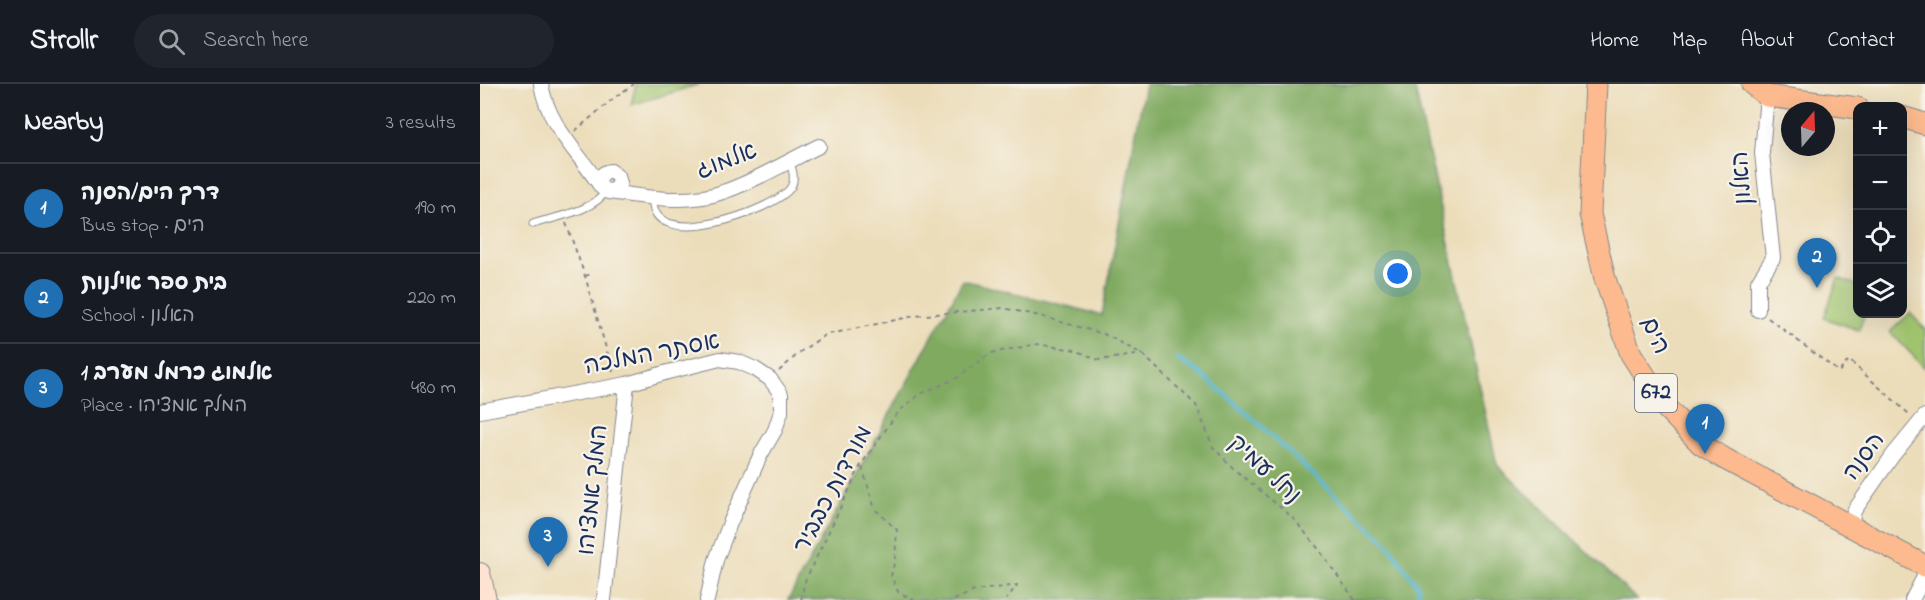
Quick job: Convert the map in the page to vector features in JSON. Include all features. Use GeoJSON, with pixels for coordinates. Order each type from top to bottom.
{"type":"FeatureCollection","features":[{"type":"Feature","properties":{"kind":"main road","name":"הים"},"geometry":{"type":"LineString","coordinates":[[1596,84],[1590,214],[1605,279],[1631,354],[1665,407],[1701,444],[1725,459],[1925,566]]}},
{"type":"Feature","properties":{"kind":"main road"},"geometry":{"type":"LineString","coordinates":[[1759,90],[1853,107]]}},
{"type":"Feature","properties":{"kind":"main road"},"geometry":{"type":"LineString","coordinates":[[1907,119],[1925,124]]}},
{"type":"Feature","properties":{"kind":"street","name":"אלמוג"},"geometry":{"type":"LineString","coordinates":[[541,84],[549,110],[565,139],[605,189],[650,197],[684,199],[723,193],[819,146]]}},
{"type":"Feature","properties":{"kind":"street","name":"האלון"},"geometry":{"type":"LineString","coordinates":[[1758,310],[1758,282],[1773,258],[1762,153],[1759,90]]}},
{"type":"Feature","properties":{"kind":"street","name":"אלמוג"},"geometry":{"type":"LineString","coordinates":[[576,154],[615,174],[650,197]]}},
{"type":"Feature","properties":{"kind":"street"},"geometry":{"type":"LineString","coordinates":[[605,189],[599,180],[602,174],[615,174]]}},
{"type":"Feature","properties":{"kind":"street","name":"אסתר המלכה"},"geometry":{"type":"LineString","coordinates":[[480,411],[622,385],[720,359],[739,362],[770,379]]}},
{"type":"Feature","properties":{"kind":"street"},"geometry":{"type":"LineString","coordinates":[[707,600],[716,560],[730,523],[760,456],[776,430],[781,412],[781,394],[770,379]]}},
{"type":"Feature","properties":{"kind":"street","name":"המלך אמציהו"},"geometry":{"type":"LineString","coordinates":[[604,600],[622,385]]}},
{"type":"Feature","properties":{"kind":"street","name":"הסנה"},"geometry":{"type":"LineString","coordinates":[[1856,529],[1852,520],[1854,511],[1893,455],[1922,419]]}},
{"type":"Feature","properties":{"kind":"street"},"geometry":{"type":"LineString","coordinates":[[480,573],[486,600]]}},
{"type":"Feature","properties":{"kind":"street"},"geometry":{"type":"LineString","coordinates":[[1912,600],[1925,575]]}},
{"type":"Feature","properties":{"kind":"lane"},"geometry":{"type":"LineString","coordinates":[[650,197],[657,217],[665,223],[681,226],[710,224],[757,209],[785,194],[794,181],[794,173],[789,160]]}},
{"type":"Feature","properties":{"kind":"lane"},"geometry":{"type":"LineString","coordinates":[[533,224],[596,203],[605,189]]}},
{"type":"Feature","properties":{"kind":"path"},"geometry":{"type":"LineString","coordinates":[[565,139],[634,84]]}},
{"type":"Feature","properties":{"kind":"path"},"geometry":{"type":"LineString","coordinates":[[564,215],[622,385]]}},
{"type":"Feature","properties":{"kind":"path"},"geometry":{"type":"LineString","coordinates":[[585,276],[591,274]]}},
{"type":"Feature","properties":{"kind":"path","name":"נחל עמיק"},"geometry":{"type":"LineString","coordinates":[[770,379],[800,352],[825,335],[914,315],[1003,308],[1104,334],[1142,354],[1196,405],[1213,447],[1234,469],[1292,517],[1317,547],[1354,600]]}},
{"type":"Feature","properties":{"kind":"path"},"geometry":{"type":"LineString","coordinates":[[1758,310],[1839,372],[1850,360],[1922,419]]}},
{"type":"Feature","properties":{"kind":"path","name":"מורדות כבביר"},"geometry":{"type":"LineString","coordinates":[[801,600],[805,581],[861,465],[898,412],[920,394],[955,379],[991,353],[1037,344],[1075,350],[1100,360],[1142,354]]}},
{"type":"Feature","properties":{"kind":"path"},"geometry":{"type":"LineString","coordinates":[[861,465],[875,508],[897,530],[895,560],[891,576],[898,592],[914,600]]}},
{"type":"Feature","properties":{"kind":"path"},"geometry":{"type":"LineString","coordinates":[[954,600],[974,591],[1017,585],[1006,600]]}},
{"type":"Feature","properties":{"kind":"green space"},"geometry":{"type":"Polygon","coordinates":[[[636,84],[700,84],[631,105],[636,84]]]}},
{"type":"Feature","properties":{"kind":"green space"},"geometry":{"type":"Polygon","coordinates":[[[1145,84],[1414,84],[1497,465],[1637,600],[788,600],[963,280],[1102,315],[1145,84]]]}},
{"type":"Feature","properties":{"kind":"green space"},"geometry":{"type":"Polygon","coordinates":[[[1838,278],[1853,284],[1853,318],[1864,318],[1859,330],[1824,318],[1838,278]]]}},
{"type":"Feature","properties":{"kind":"green space"},"geometry":{"type":"Polygon","coordinates":[[[1910,313],[1925,329],[1925,368],[1890,332],[1910,313]]]}},
{"type":"Feature","properties":{"kind":"waterway"},"geometry":{"type":"LineString","coordinates":[[1177,359],[1197,371],[1239,406],[1386,542],[1418,586],[1419,600]]}},
{"type":"Feature","properties":{"kind":"place","name":"בית ספר אילנות"},"geometry":{"type":"Point","coordinates":[1817,288]}},
{"type":"Feature","properties":{"kind":"place","name":"דרך הים/הסנה"},"geometry":{"type":"Point","coordinates":[1705,454]}},
{"type":"Feature","properties":{"kind":"place","name":"אלמוג כרמל מערב 1"},"geometry":{"type":"Point","coordinates":[548,567]}}]}
